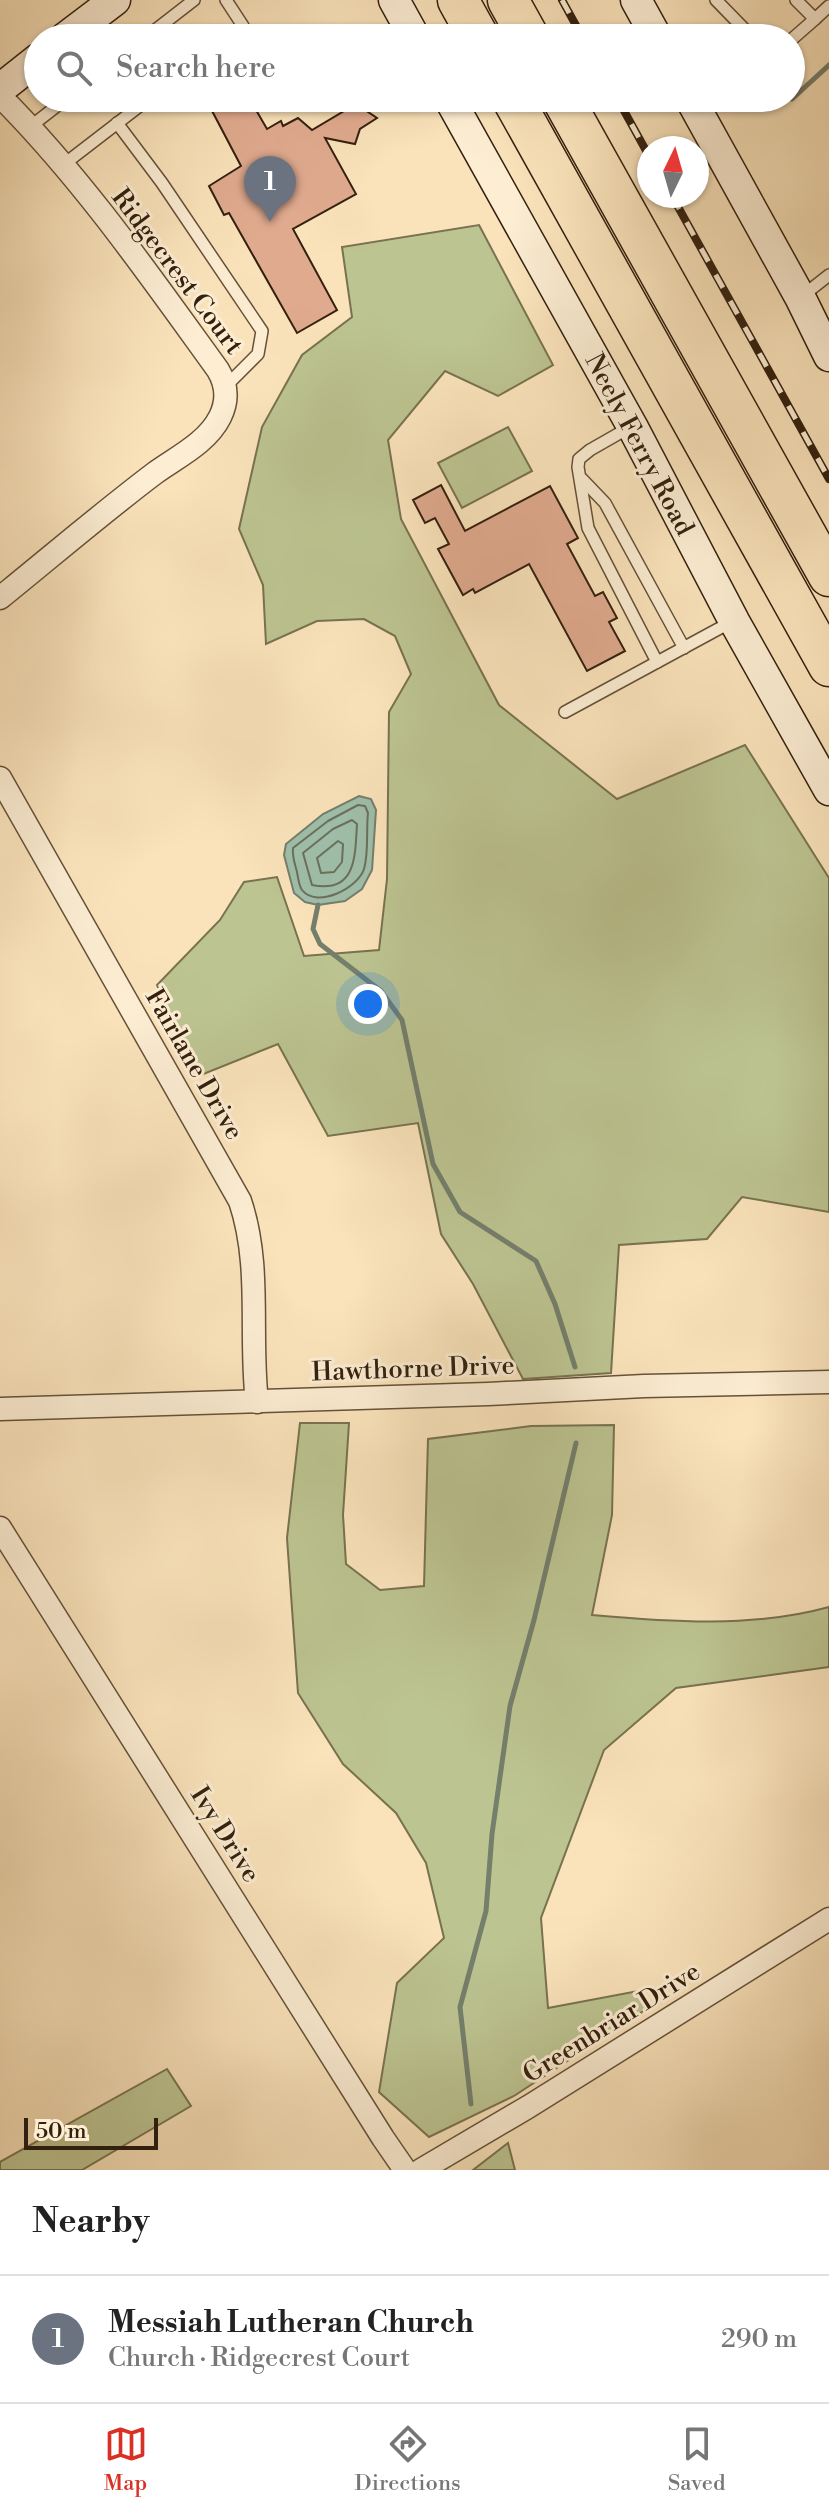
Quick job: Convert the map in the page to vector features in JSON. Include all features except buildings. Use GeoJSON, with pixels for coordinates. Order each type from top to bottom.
{"type":"FeatureCollection","features":[{"type":"Feature","properties":{"kind":"highway"},"geometry":{"type":"LineString","coordinates":[[458,0],[471,24]]}},
{"type":"Feature","properties":{"kind":"highway"},"geometry":{"type":"LineString","coordinates":[[508,0],[521,24]]}},
{"type":"Feature","properties":{"kind":"highway"},"geometry":{"type":"LineString","coordinates":[[520,112],[829,666]]}},
{"type":"Feature","properties":{"kind":"highway"},"geometry":{"type":"LineString","coordinates":[[570,112],[829,576]]}},
{"type":"Feature","properties":{"kind":"street"},"geometry":{"type":"LineString","coordinates":[[83,24],[115,0]]}},
{"type":"Feature","properties":{"kind":"street"},"geometry":{"type":"LineString","coordinates":[[394,0],[407,24]]}},
{"type":"Feature","properties":{"kind":"street"},"geometry":{"type":"LineString","coordinates":[[636,0],[649,24]]}},
{"type":"Feature","properties":{"kind":"street"},"geometry":{"type":"LineString","coordinates":[[0,89],[24,70]]}},
{"type":"Feature","properties":{"kind":"street","name":"Ridgecrest Court"},"geometry":{"type":"LineString","coordinates":[[0,96],[30,127],[164,295],[218,370],[225,387],[221,417],[187,452],[157,471],[0,598]]}},
{"type":"Feature","properties":{"kind":"street","name":"Neely Ferry Road"},"geometry":{"type":"LineString","coordinates":[[457,112],[632,426],[734,621],[829,790]]}},
{"type":"Feature","properties":{"kind":"street"},"geometry":{"type":"LineString","coordinates":[[701,112],[829,356]]}},
{"type":"Feature","properties":{"kind":"street","name":"Fairlane Drive"},"geometry":{"type":"LineString","coordinates":[[0,778],[240,1201],[253,1254],[257,1402]]}},
{"type":"Feature","properties":{"kind":"street","name":"Hawthorne Drive"},"geometry":{"type":"LineString","coordinates":[[0,1409],[829,1382]]}},
{"type":"Feature","properties":{"kind":"street","name":"Ivy Drive"},"geometry":{"type":"LineString","coordinates":[[0,1528],[405,2170]]}},
{"type":"Feature","properties":{"kind":"street","name":"Greenbriar Drive"},"geometry":{"type":"LineString","coordinates":[[421,2170],[528,2107],[829,1919]]}},
{"type":"Feature","properties":{"kind":"lane"},"geometry":{"type":"LineString","coordinates":[[163,24],[194,0]]}},
{"type":"Feature","properties":{"kind":"lane"},"geometry":{"type":"LineString","coordinates":[[226,0],[242,24]]}},
{"type":"Feature","properties":{"kind":"lane"},"geometry":{"type":"LineString","coordinates":[[716,0],[739,24]]}},
{"type":"Feature","properties":{"kind":"lane"},"geometry":{"type":"LineString","coordinates":[[796,0],[815,19]]}},
{"type":"Feature","properties":{"kind":"lane"},"geometry":{"type":"LineString","coordinates":[[805,28],[829,6]]}},
{"type":"Feature","properties":{"kind":"lane"},"geometry":{"type":"LineString","coordinates":[[30,127],[49,112]]}},
{"type":"Feature","properties":{"kind":"lane"},"geometry":{"type":"LineString","coordinates":[[62,166],[132,112]]}},
{"type":"Feature","properties":{"kind":"lane"},"geometry":{"type":"LineString","coordinates":[[117,123],[162,183],[262,331],[258,354],[225,387]]}},
{"type":"Feature","properties":{"kind":"lane"},"geometry":{"type":"LineString","coordinates":[[800,297],[829,275]]}},
{"type":"Feature","properties":{"kind":"lane"},"geometry":{"type":"LineString","coordinates":[[632,426],[579,459],[588,528],[657,662]]}},
{"type":"Feature","properties":{"kind":"lane"},"geometry":{"type":"LineString","coordinates":[[582,478],[605,503],[684,648]]}},
{"type":"Feature","properties":{"kind":"lane"},"geometry":{"type":"LineString","coordinates":[[565,712],[734,621]]}},
{"type":"Feature","properties":{"kind":"green space"},"geometry":{"type":"Polygon","coordinates":[[[479,225],[553,365],[498,396],[445,371],[388,440],[401,519],[499,705],[617,799],[745,745],[829,878],[829,1212],[742,1197],[707,1239],[619,1245],[611,1373],[523,1379],[473,1284],[441,1234],[418,1123],[328,1136],[278,1044],[196,1077],[157,985],[220,920],[244,882],[277,877],[304,956],[379,950],[387,879],[389,712],[411,674],[395,636],[364,619],[317,621],[266,644],[263,585],[239,529],[262,427],[302,355],[352,317],[342,247],[479,225]]]}},
{"type":"Feature","properties":{"kind":"green space"},"geometry":{"type":"Polygon","coordinates":[[[508,427],[532,471],[462,508],[438,463],[508,427]]]}},
{"type":"Feature","properties":{"kind":"green space"},"geometry":{"type":"Polygon","coordinates":[[[300,1423],[349,1423],[343,1515],[346,1564],[380,1590],[424,1586],[428,1439],[531,1426],[614,1425],[612,1515],[592,1615],[651,1620],[742,1621],[829,1607],[829,1667],[676,1688],[604,1750],[541,1918],[548,2008],[638,1991],[651,2006],[514,2096],[429,2137],[379,2092],[397,1983],[444,1938],[426,1863],[396,1813],[343,1764],[298,1693],[287,1538],[300,1423]]]}},
{"type":"Feature","properties":{"kind":"green space"},"geometry":{"type":"Polygon","coordinates":[[[167,2069],[191,2106],[82,2170],[0,2170],[0,2162],[167,2069]]]}},
{"type":"Feature","properties":{"kind":"green space"},"geometry":{"type":"Polygon","coordinates":[[[508,2143],[515,2170],[473,2170],[508,2143]]]}},
{"type":"Feature","properties":{"kind":"water"},"geometry":{"type":"Polygon","coordinates":[[[359,796],[371,799],[376,810],[372,870],[362,889],[345,901],[318,905],[305,902],[294,893],[284,855],[286,844],[323,814],[359,796]]]}},
{"type":"Feature","properties":{"kind":"waterway"},"geometry":{"type":"LineString","coordinates":[[805,87],[829,65]]}},
{"type":"Feature","properties":{"kind":"waterway"},"geometry":{"type":"LineString","coordinates":[[318,905],[313,929],[320,944],[381,991],[402,1020],[433,1164],[460,1212],[536,1261],[555,1304],[575,1367]]}},
{"type":"Feature","properties":{"kind":"waterway"},"geometry":{"type":"LineString","coordinates":[[471,2104],[460,2007],[486,1911],[492,1834],[510,1706],[576,1443]]}},
{"type":"Feature","properties":{"kind":"railway"},"geometry":{"type":"LineString","coordinates":[[562,0],[575,24]]}},
{"type":"Feature","properties":{"kind":"railway"},"geometry":{"type":"LineString","coordinates":[[625,112],[638,136]]}},
{"type":"Feature","properties":{"kind":"railway"},"geometry":{"type":"LineString","coordinates":[[679,208],[829,479]]}},
{"type":"Feature","properties":{"kind":"place","name":"Messiah Lutheran Church"},"geometry":{"type":"Point","coordinates":[270,222]}}]}
